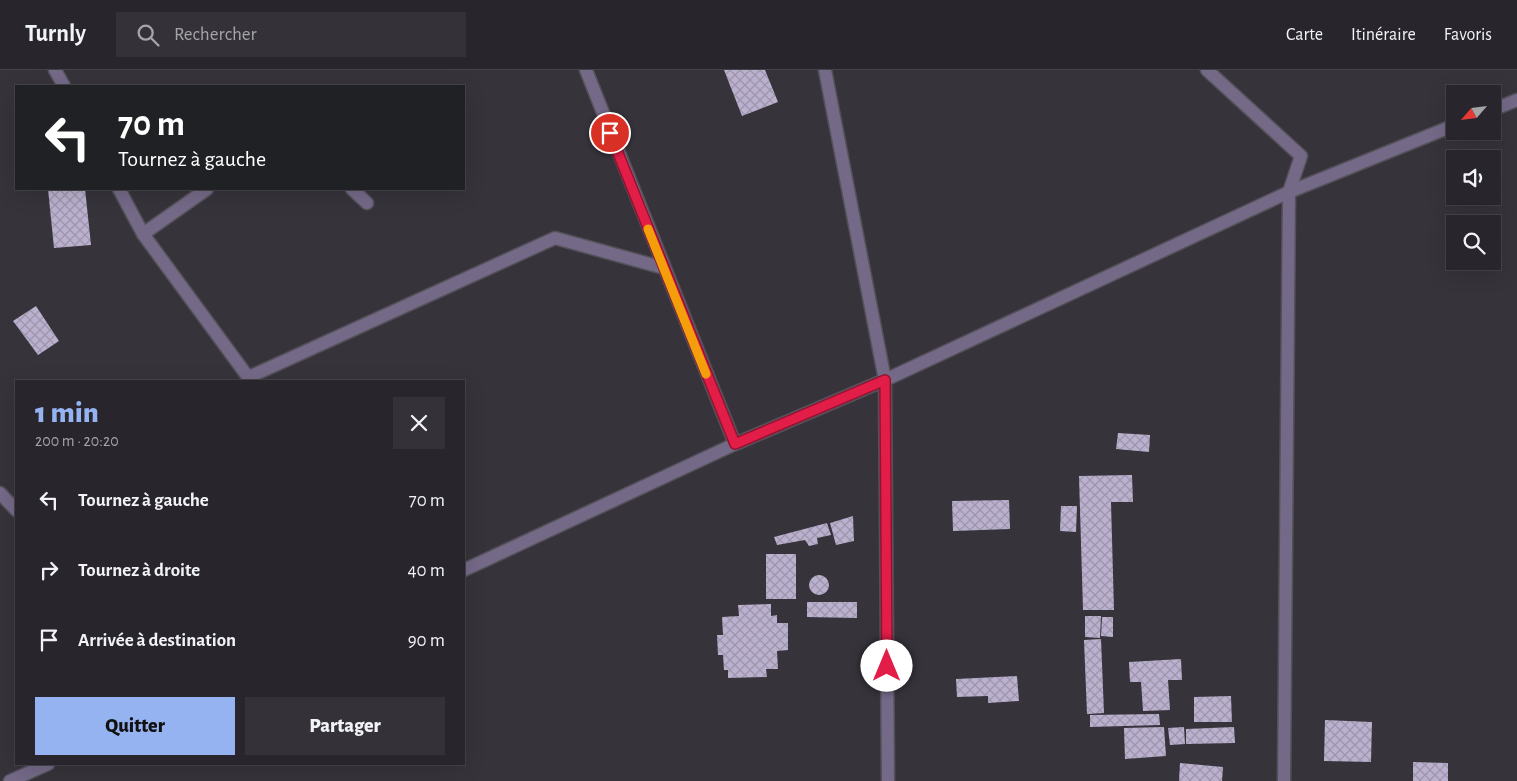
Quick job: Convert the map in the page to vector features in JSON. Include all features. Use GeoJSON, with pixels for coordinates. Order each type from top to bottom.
{"type":"FeatureCollection","features":[{"type":"Feature","properties":{"kind":"street"},"geometry":{"type":"LineString","coordinates":[[55,70],[63,85]]}},
{"type":"Feature","properties":{"kind":"street"},"geometry":{"type":"LineString","coordinates":[[586,70],[735,444]]}},
{"type":"Feature","properties":{"kind":"street"},"geometry":{"type":"LineString","coordinates":[[825,70],[885,380],[888,781]]}},
{"type":"Feature","properties":{"kind":"street"},"geometry":{"type":"LineString","coordinates":[[1206,70],[1300,156],[1288,192],[1284,781]]}},
{"type":"Feature","properties":{"kind":"street"},"geometry":{"type":"LineString","coordinates":[[1501,106],[1517,100]]}},
{"type":"Feature","properties":{"kind":"street"},"geometry":{"type":"LineString","coordinates":[[465,570],[735,444],[885,380],[1288,192],[1446,129]]}},
{"type":"Feature","properties":{"kind":"street"},"geometry":{"type":"LineString","coordinates":[[120,190],[143,234],[250,379],[555,238],[664,268]]}},
{"type":"Feature","properties":{"kind":"street"},"geometry":{"type":"LineString","coordinates":[[143,234],[207,190]]}},
{"type":"Feature","properties":{"kind":"street"},"geometry":{"type":"LineString","coordinates":[[353,190],[367,203]]}},
{"type":"Feature","properties":{"kind":"street"},"geometry":{"type":"LineString","coordinates":[[0,493],[15,509]]}},
{"type":"Feature","properties":{"kind":"street"},"geometry":{"type":"LineString","coordinates":[[10,781],[46,765]]}},
{"type":"Feature","properties":{"kind":"building"},"geometry":{"type":"Polygon","coordinates":[[[724,70],[765,70],[778,102],[742,116],[724,70]]]}},
{"type":"Feature","properties":{"kind":"building"},"geometry":{"type":"Polygon","coordinates":[[[48,190],[85,190],[91,245],[54,248],[48,190]]]}},
{"type":"Feature","properties":{"kind":"building"},"geometry":{"type":"Polygon","coordinates":[[[36,306],[59,341],[38,355],[13,321],[36,306]]]}},
{"type":"Feature","properties":{"kind":"building"},"geometry":{"type":"Polygon","coordinates":[[[1118,433],[1150,435],[1149,452],[1116,449],[1118,433]]]}},
{"type":"Feature","properties":{"kind":"building"},"geometry":{"type":"Polygon","coordinates":[[[1132,475],[1133,502],[1111,502],[1114,610],[1083,610],[1079,476],[1132,475]]]}},
{"type":"Feature","properties":{"kind":"building"},"geometry":{"type":"Polygon","coordinates":[[[1009,500],[1010,529],[953,531],[952,501],[1009,500]]]}},
{"type":"Feature","properties":{"kind":"building"},"geometry":{"type":"Polygon","coordinates":[[[1061,506],[1077,506],[1076,532],[1060,531],[1061,506]]]}},
{"type":"Feature","properties":{"kind":"building"},"geometry":{"type":"Polygon","coordinates":[[[853,516],[854,541],[836,545],[830,523],[853,516]]]}},
{"type":"Feature","properties":{"kind":"building"},"geometry":{"type":"Polygon","coordinates":[[[827,523],[831,535],[817,538],[818,544],[809,546],[805,540],[777,545],[774,537],[827,523]]]}},
{"type":"Feature","properties":{"kind":"building"},"geometry":{"type":"Polygon","coordinates":[[[766,554],[796,554],[796,599],[766,599],[766,554]]]}},
{"type":"Feature","properties":{"kind":"building"},"geometry":{"type":"Polygon","coordinates":[[[819,575],[826,578],[829,585],[826,592],[819,595],[812,592],[809,585],[812,578],[819,575]]]}},
{"type":"Feature","properties":{"kind":"building"},"geometry":{"type":"Polygon","coordinates":[[[807,602],[857,602],[857,618],[807,617],[807,602]]]}},
{"type":"Feature","properties":{"kind":"building"},"geometry":{"type":"Polygon","coordinates":[[[771,604],[771,616],[777,615],[777,623],[788,623],[788,650],[777,651],[778,669],[766,669],[767,677],[728,678],[728,670],[724,670],[723,655],[718,655],[717,635],[723,635],[722,617],[739,616],[738,605],[771,604]]]}},
{"type":"Feature","properties":{"kind":"building"},"geometry":{"type":"Polygon","coordinates":[[[1085,616],[1101,616],[1100,638],[1085,637],[1085,616]]]}},
{"type":"Feature","properties":{"kind":"building"},"geometry":{"type":"Polygon","coordinates":[[[1102,617],[1113,617],[1113,637],[1101,636],[1102,617]]]}},
{"type":"Feature","properties":{"kind":"building"},"geometry":{"type":"Polygon","coordinates":[[[1101,639],[1104,713],[1087,714],[1084,640],[1101,639]]]}},
{"type":"Feature","properties":{"kind":"building"},"geometry":{"type":"Polygon","coordinates":[[[1181,659],[1182,680],[1168,680],[1170,710],[1143,711],[1141,682],[1130,682],[1129,662],[1181,659]]]}},
{"type":"Feature","properties":{"kind":"building"},"geometry":{"type":"Polygon","coordinates":[[[1017,676],[1019,701],[988,703],[988,696],[957,697],[956,679],[1017,676]]]}},
{"type":"Feature","properties":{"kind":"building"},"geometry":{"type":"Polygon","coordinates":[[[1231,696],[1232,722],[1194,722],[1194,697],[1231,696]]]}},
{"type":"Feature","properties":{"kind":"building"},"geometry":{"type":"Polygon","coordinates":[[[1159,714],[1160,725],[1090,727],[1090,715],[1159,714]]]}},
{"type":"Feature","properties":{"kind":"building"},"geometry":{"type":"Polygon","coordinates":[[[1325,720],[1372,722],[1371,762],[1324,761],[1325,720]]]}},
{"type":"Feature","properties":{"kind":"building"},"geometry":{"type":"Polygon","coordinates":[[[1164,727],[1166,756],[1125,759],[1124,728],[1164,727]]]}},
{"type":"Feature","properties":{"kind":"building"},"geometry":{"type":"Polygon","coordinates":[[[1184,727],[1185,744],[1170,745],[1168,728],[1184,727]]]}},
{"type":"Feature","properties":{"kind":"building"},"geometry":{"type":"Polygon","coordinates":[[[1234,727],[1235,743],[1186,744],[1186,729],[1234,727]]]}},
{"type":"Feature","properties":{"kind":"building"},"geometry":{"type":"Polygon","coordinates":[[[1413,762],[1448,763],[1448,781],[1413,781],[1413,762]]]}},
{"type":"Feature","properties":{"kind":"building"},"geometry":{"type":"Polygon","coordinates":[[[1180,763],[1223,767],[1222,781],[1179,781],[1180,763]]]}},
{"type":"Feature","properties":{"kind":"slow traffic"},"geometry":{"type":"LineString","coordinates":[[648,229],[706,374]]}},
{"type":"Feature","properties":{"kind":"route"},"geometry":{"type":"LineString","coordinates":[[610,133],[735,444],[885,380],[887,666]]}}]}
